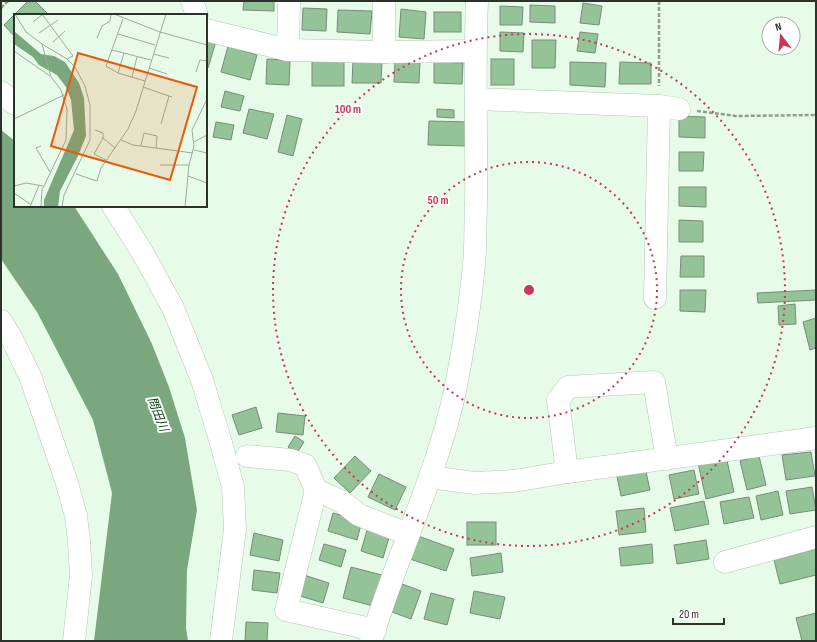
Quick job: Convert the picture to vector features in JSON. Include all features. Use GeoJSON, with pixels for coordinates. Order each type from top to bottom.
{"type":"FeatureCollection","features":[{"type":"Feature","properties":{"kind":"street"},"geometry":{"type":"LineString","coordinates":[[192,1],[197,14]]}},
{"type":"Feature","properties":{"kind":"street"},"geometry":{"type":"LineString","coordinates":[[288,50],[289,1]]}},
{"type":"Feature","properties":{"kind":"street"},"geometry":{"type":"LineString","coordinates":[[384,1],[384,52]]}},
{"type":"Feature","properties":{"kind":"street"},"geometry":{"type":"LineString","coordinates":[[247,456],[290,460],[305,465],[316,490],[286,610],[373,636],[408,534],[442,443],[466,330],[474,263],[477,168],[475,52],[477,1]]}},
{"type":"Feature","properties":{"kind":"street"},"geometry":{"type":"LineString","coordinates":[[207,30],[288,50],[475,52]]}},
{"type":"Feature","properties":{"kind":"street"},"geometry":{"type":"LineString","coordinates":[[1,92],[14,103]]}},
{"type":"Feature","properties":{"kind":"street"},"geometry":{"type":"LineString","coordinates":[[476,99],[669,108],[656,298]]}},
{"type":"Feature","properties":{"kind":"street"},"geometry":{"type":"LineString","coordinates":[[114,207],[141,250],[173,308],[202,380],[233,487],[235,530],[221,641]]}},
{"type":"Feature","properties":{"kind":"street"},"geometry":{"type":"LineString","coordinates":[[1,321],[13,341],[30,376],[66,480],[76,516],[81,575],[74,641]]}},
{"type":"Feature","properties":{"kind":"street"},"geometry":{"type":"LineString","coordinates":[[567,472],[558,400],[568,387],[654,382],[667,459]]}},
{"type":"Feature","properties":{"kind":"street"},"geometry":{"type":"LineString","coordinates":[[430,477],[480,482],[514,481],[567,472],[816,438]]}},
{"type":"Feature","properties":{"kind":"street"},"geometry":{"type":"LineString","coordinates":[[316,490],[341,502],[359,515],[408,534]]}},
{"type":"Feature","properties":{"kind":"street"},"geometry":{"type":"LineString","coordinates":[[725,562],[816,537]]}},
{"type":"Feature","properties":{"kind":"path"},"geometry":{"type":"LineString","coordinates":[[1,8],[8,1]]}},
{"type":"Feature","properties":{"kind":"path"},"geometry":{"type":"LineString","coordinates":[[659,1],[669,108],[736,116],[816,115]]}},
{"type":"Feature","properties":{"kind":"water","name":"問田川"},"geometry":{"type":"Polygon","coordinates":[[[1,130],[14,140],[14,207],[75,207],[118,274],[152,344],[169,387],[185,438],[197,510],[187,570],[186,628],[188,641],[94,641],[112,493],[93,420],[37,312],[1,259],[1,130]]]}},
{"type":"Feature","properties":{"kind":"building"},"geometry":{"type":"Polygon","coordinates":[[[28,1],[35,1],[48,14],[15,14],[28,1]]]}},
{"type":"Feature","properties":{"kind":"building"},"geometry":{"type":"Polygon","coordinates":[[[244,1],[274,1],[274,11],[243,10],[244,1]]]}},
{"type":"Feature","properties":{"kind":"building"},"geometry":{"type":"Polygon","coordinates":[[[583,3],[602,6],[599,25],[580,23],[583,3]]]}},
{"type":"Feature","properties":{"kind":"building"},"geometry":{"type":"Polygon","coordinates":[[[530,5],[555,6],[555,23],[530,22],[530,5]]]}},
{"type":"Feature","properties":{"kind":"building"},"geometry":{"type":"Polygon","coordinates":[[[500,6],[523,7],[522,25],[500,25],[500,6]]]}},
{"type":"Feature","properties":{"kind":"building"},"geometry":{"type":"Polygon","coordinates":[[[303,8],[327,9],[326,31],[302,30],[303,8]]]}},
{"type":"Feature","properties":{"kind":"building"},"geometry":{"type":"Polygon","coordinates":[[[401,9],[426,12],[424,39],[399,37],[401,9]]]}},
{"type":"Feature","properties":{"kind":"building"},"geometry":{"type":"Polygon","coordinates":[[[338,10],[372,11],[370,34],[337,32],[338,10]]]}},
{"type":"Feature","properties":{"kind":"building"},"geometry":{"type":"Polygon","coordinates":[[[434,12],[461,12],[461,32],[434,32],[434,12]]]}},
{"type":"Feature","properties":{"kind":"building"},"geometry":{"type":"Polygon","coordinates":[[[14,15],[14,36],[4,25],[14,15]]]}},
{"type":"Feature","properties":{"kind":"building"},"geometry":{"type":"Polygon","coordinates":[[[500,32],[524,33],[523,52],[500,51],[500,32]]]}},
{"type":"Feature","properties":{"kind":"building"},"geometry":{"type":"Polygon","coordinates":[[[580,32],[598,34],[595,53],[577,51],[580,32]]]}},
{"type":"Feature","properties":{"kind":"building"},"geometry":{"type":"Polygon","coordinates":[[[207,38],[216,41],[207,68],[207,38]]]}},
{"type":"Feature","properties":{"kind":"building"},"geometry":{"type":"Polygon","coordinates":[[[532,40],[556,40],[555,68],[532,68],[532,40]]]}},
{"type":"Feature","properties":{"kind":"building"},"geometry":{"type":"Polygon","coordinates":[[[228,46],[257,55],[250,80],[221,72],[228,46]]]}},
{"type":"Feature","properties":{"kind":"building"},"geometry":{"type":"Polygon","coordinates":[[[267,59],[290,60],[289,85],[266,84],[267,59]]]}},
{"type":"Feature","properties":{"kind":"building"},"geometry":{"type":"Polygon","coordinates":[[[312,59],[344,59],[344,86],[312,86],[312,59]]]}},
{"type":"Feature","properties":{"kind":"building"},"geometry":{"type":"Polygon","coordinates":[[[491,59],[514,59],[514,85],[491,85],[491,59]]]}},
{"type":"Feature","properties":{"kind":"building"},"geometry":{"type":"Polygon","coordinates":[[[353,60],[382,61],[381,83],[352,83],[353,60]]]}},
{"type":"Feature","properties":{"kind":"building"},"geometry":{"type":"Polygon","coordinates":[[[395,61],[420,61],[419,83],[394,82],[395,61]]]}},
{"type":"Feature","properties":{"kind":"building"},"geometry":{"type":"Polygon","coordinates":[[[434,62],[463,63],[462,84],[434,83],[434,62]]]}},
{"type":"Feature","properties":{"kind":"building"},"geometry":{"type":"Polygon","coordinates":[[[570,62],[606,63],[605,87],[570,85],[570,62]]]}},
{"type":"Feature","properties":{"kind":"building"},"geometry":{"type":"Polygon","coordinates":[[[620,62],[651,63],[651,84],[619,84],[620,62]]]}},
{"type":"Feature","properties":{"kind":"building"},"geometry":{"type":"Polygon","coordinates":[[[225,91],[244,96],[240,111],[221,107],[225,91]]]}},
{"type":"Feature","properties":{"kind":"building"},"geometry":{"type":"Polygon","coordinates":[[[249,109],[274,114],[267,139],[243,133],[249,109]]]}},
{"type":"Feature","properties":{"kind":"building"},"geometry":{"type":"Polygon","coordinates":[[[437,109],[454,110],[454,118],[437,117],[437,109]]]}},
{"type":"Feature","properties":{"kind":"building"},"geometry":{"type":"Polygon","coordinates":[[[287,115],[302,119],[293,156],[278,152],[287,115]]]}},
{"type":"Feature","properties":{"kind":"building"},"geometry":{"type":"Polygon","coordinates":[[[679,116],[705,117],[705,138],[679,137],[679,116]]]}},
{"type":"Feature","properties":{"kind":"building"},"geometry":{"type":"Polygon","coordinates":[[[429,121],[470,122],[470,146],[428,145],[429,121]]]}},
{"type":"Feature","properties":{"kind":"building"},"geometry":{"type":"Polygon","coordinates":[[[216,122],[234,125],[231,140],[213,137],[216,122]]]}},
{"type":"Feature","properties":{"kind":"building"},"geometry":{"type":"Polygon","coordinates":[[[679,152],[704,152],[703,171],[679,171],[679,152]]]}},
{"type":"Feature","properties":{"kind":"building"},"geometry":{"type":"Polygon","coordinates":[[[679,187],[706,187],[706,207],[679,206],[679,187]]]}},
{"type":"Feature","properties":{"kind":"building"},"geometry":{"type":"Polygon","coordinates":[[[679,220],[703,221],[703,242],[679,242],[679,220]]]}},
{"type":"Feature","properties":{"kind":"building"},"geometry":{"type":"Polygon","coordinates":[[[681,256],[704,256],[704,277],[680,277],[681,256]]]}},
{"type":"Feature","properties":{"kind":"building"},"geometry":{"type":"Polygon","coordinates":[[[680,290],[706,290],[705,312],[680,311],[680,290]]]}},
{"type":"Feature","properties":{"kind":"building"},"geometry":{"type":"Polygon","coordinates":[[[816,290],[816,300],[758,303],[757,293],[816,290]]]}},
{"type":"Feature","properties":{"kind":"building"},"geometry":{"type":"Polygon","coordinates":[[[795,304],[796,324],[779,325],[778,306],[795,304]]]}},
{"type":"Feature","properties":{"kind":"building"},"geometry":{"type":"Polygon","coordinates":[[[816,318],[816,348],[810,350],[803,322],[816,318]]]}},
{"type":"Feature","properties":{"kind":"building"},"geometry":{"type":"Polygon","coordinates":[[[256,407],[262,428],[239,435],[232,415],[256,407]]]}},
{"type":"Feature","properties":{"kind":"building"},"geometry":{"type":"Polygon","coordinates":[[[278,413],[305,416],[303,435],[276,432],[278,413]]]}},
{"type":"Feature","properties":{"kind":"building"},"geometry":{"type":"Polygon","coordinates":[[[295,436],[304,442],[297,453],[288,447],[295,436]]]}},
{"type":"Feature","properties":{"kind":"building"},"geometry":{"type":"Polygon","coordinates":[[[811,452],[815,476],[786,480],[782,455],[811,452]]]}},
{"type":"Feature","properties":{"kind":"building"},"geometry":{"type":"Polygon","coordinates":[[[355,456],[371,471],[350,493],[334,478],[355,456]]]}},
{"type":"Feature","properties":{"kind":"building"},"geometry":{"type":"Polygon","coordinates":[[[726,456],[734,492],[706,499],[698,463],[726,456]]]}},
{"type":"Feature","properties":{"kind":"building"},"geometry":{"type":"Polygon","coordinates":[[[759,456],[766,485],[747,490],[740,461],[759,456]]]}},
{"type":"Feature","properties":{"kind":"building"},"geometry":{"type":"Polygon","coordinates":[[[645,467],[650,490],[621,496],[616,472],[645,467]]]}},
{"type":"Feature","properties":{"kind":"building"},"geometry":{"type":"Polygon","coordinates":[[[694,470],[699,494],[674,499],[669,475],[694,470]]]}},
{"type":"Feature","properties":{"kind":"building"},"geometry":{"type":"Polygon","coordinates":[[[379,474],[406,487],[395,510],[368,497],[379,474]]]}},
{"type":"Feature","properties":{"kind":"building"},"geometry":{"type":"Polygon","coordinates":[[[812,487],[816,510],[790,514],[786,491],[812,487]]]}},
{"type":"Feature","properties":{"kind":"building"},"geometry":{"type":"Polygon","coordinates":[[[778,491],[783,515],[761,520],[756,496],[778,491]]]}},
{"type":"Feature","properties":{"kind":"building"},"geometry":{"type":"Polygon","coordinates":[[[749,497],[754,518],[724,524],[720,502],[749,497]]]}},
{"type":"Feature","properties":{"kind":"building"},"geometry":{"type":"Polygon","coordinates":[[[704,501],[709,524],[675,531],[670,508],[704,501]]]}},
{"type":"Feature","properties":{"kind":"building"},"geometry":{"type":"Polygon","coordinates":[[[644,508],[646,532],[619,535],[616,511],[644,508]]]}},
{"type":"Feature","properties":{"kind":"building"},"geometry":{"type":"Polygon","coordinates":[[[333,513],[362,521],[357,540],[328,531],[333,513]]]}},
{"type":"Feature","properties":{"kind":"building"},"geometry":{"type":"Polygon","coordinates":[[[467,522],[496,522],[496,545],[467,545],[467,522]]]}},
{"type":"Feature","properties":{"kind":"building"},"geometry":{"type":"Polygon","coordinates":[[[368,527],[390,534],[383,558],[361,551],[368,527]]]}},
{"type":"Feature","properties":{"kind":"building"},"geometry":{"type":"Polygon","coordinates":[[[254,533],[283,540],[279,561],[250,555],[254,533]]]}},
{"type":"Feature","properties":{"kind":"building"},"geometry":{"type":"Polygon","coordinates":[[[418,536],[454,549],[446,571],[410,559],[418,536]]]}},
{"type":"Feature","properties":{"kind":"building"},"geometry":{"type":"Polygon","coordinates":[[[706,540],[709,559],[677,564],[674,545],[706,540]]]}},
{"type":"Feature","properties":{"kind":"building"},"geometry":{"type":"Polygon","coordinates":[[[324,544],[346,550],[341,567],[319,560],[324,544]]]}},
{"type":"Feature","properties":{"kind":"building"},"geometry":{"type":"Polygon","coordinates":[[[652,544],[653,563],[621,566],[619,548],[652,544]]]}},
{"type":"Feature","properties":{"kind":"building"},"geometry":{"type":"Polygon","coordinates":[[[815,549],[816,575],[780,584],[774,560],[815,549]]]}},
{"type":"Feature","properties":{"kind":"building"},"geometry":{"type":"Polygon","coordinates":[[[501,553],[503,572],[472,576],[470,558],[501,553]]]}},
{"type":"Feature","properties":{"kind":"building"},"geometry":{"type":"Polygon","coordinates":[[[351,567],[382,575],[373,606],[343,598],[351,567]]]}},
{"type":"Feature","properties":{"kind":"building"},"geometry":{"type":"Polygon","coordinates":[[[254,570],[280,573],[277,593],[252,590],[254,570]]]}},
{"type":"Feature","properties":{"kind":"building"},"geometry":{"type":"Polygon","coordinates":[[[304,575],[329,583],[323,603],[297,595],[304,575]]]}},
{"type":"Feature","properties":{"kind":"building"},"geometry":{"type":"Polygon","coordinates":[[[402,584],[421,591],[411,619],[392,612],[402,584]]]}},
{"type":"Feature","properties":{"kind":"building"},"geometry":{"type":"Polygon","coordinates":[[[474,591],[505,597],[500,619],[470,613],[474,591]]]}},
{"type":"Feature","properties":{"kind":"building"},"geometry":{"type":"Polygon","coordinates":[[[431,593],[454,599],[447,625],[424,619],[431,593]]]}},
{"type":"Feature","properties":{"kind":"building"},"geometry":{"type":"Polygon","coordinates":[[[816,613],[816,641],[802,641],[796,618],[816,613]]]}},
{"type":"Feature","properties":{"kind":"building"},"geometry":{"type":"Polygon","coordinates":[[[246,622],[268,623],[267,641],[245,641],[246,622]]]}}]}
